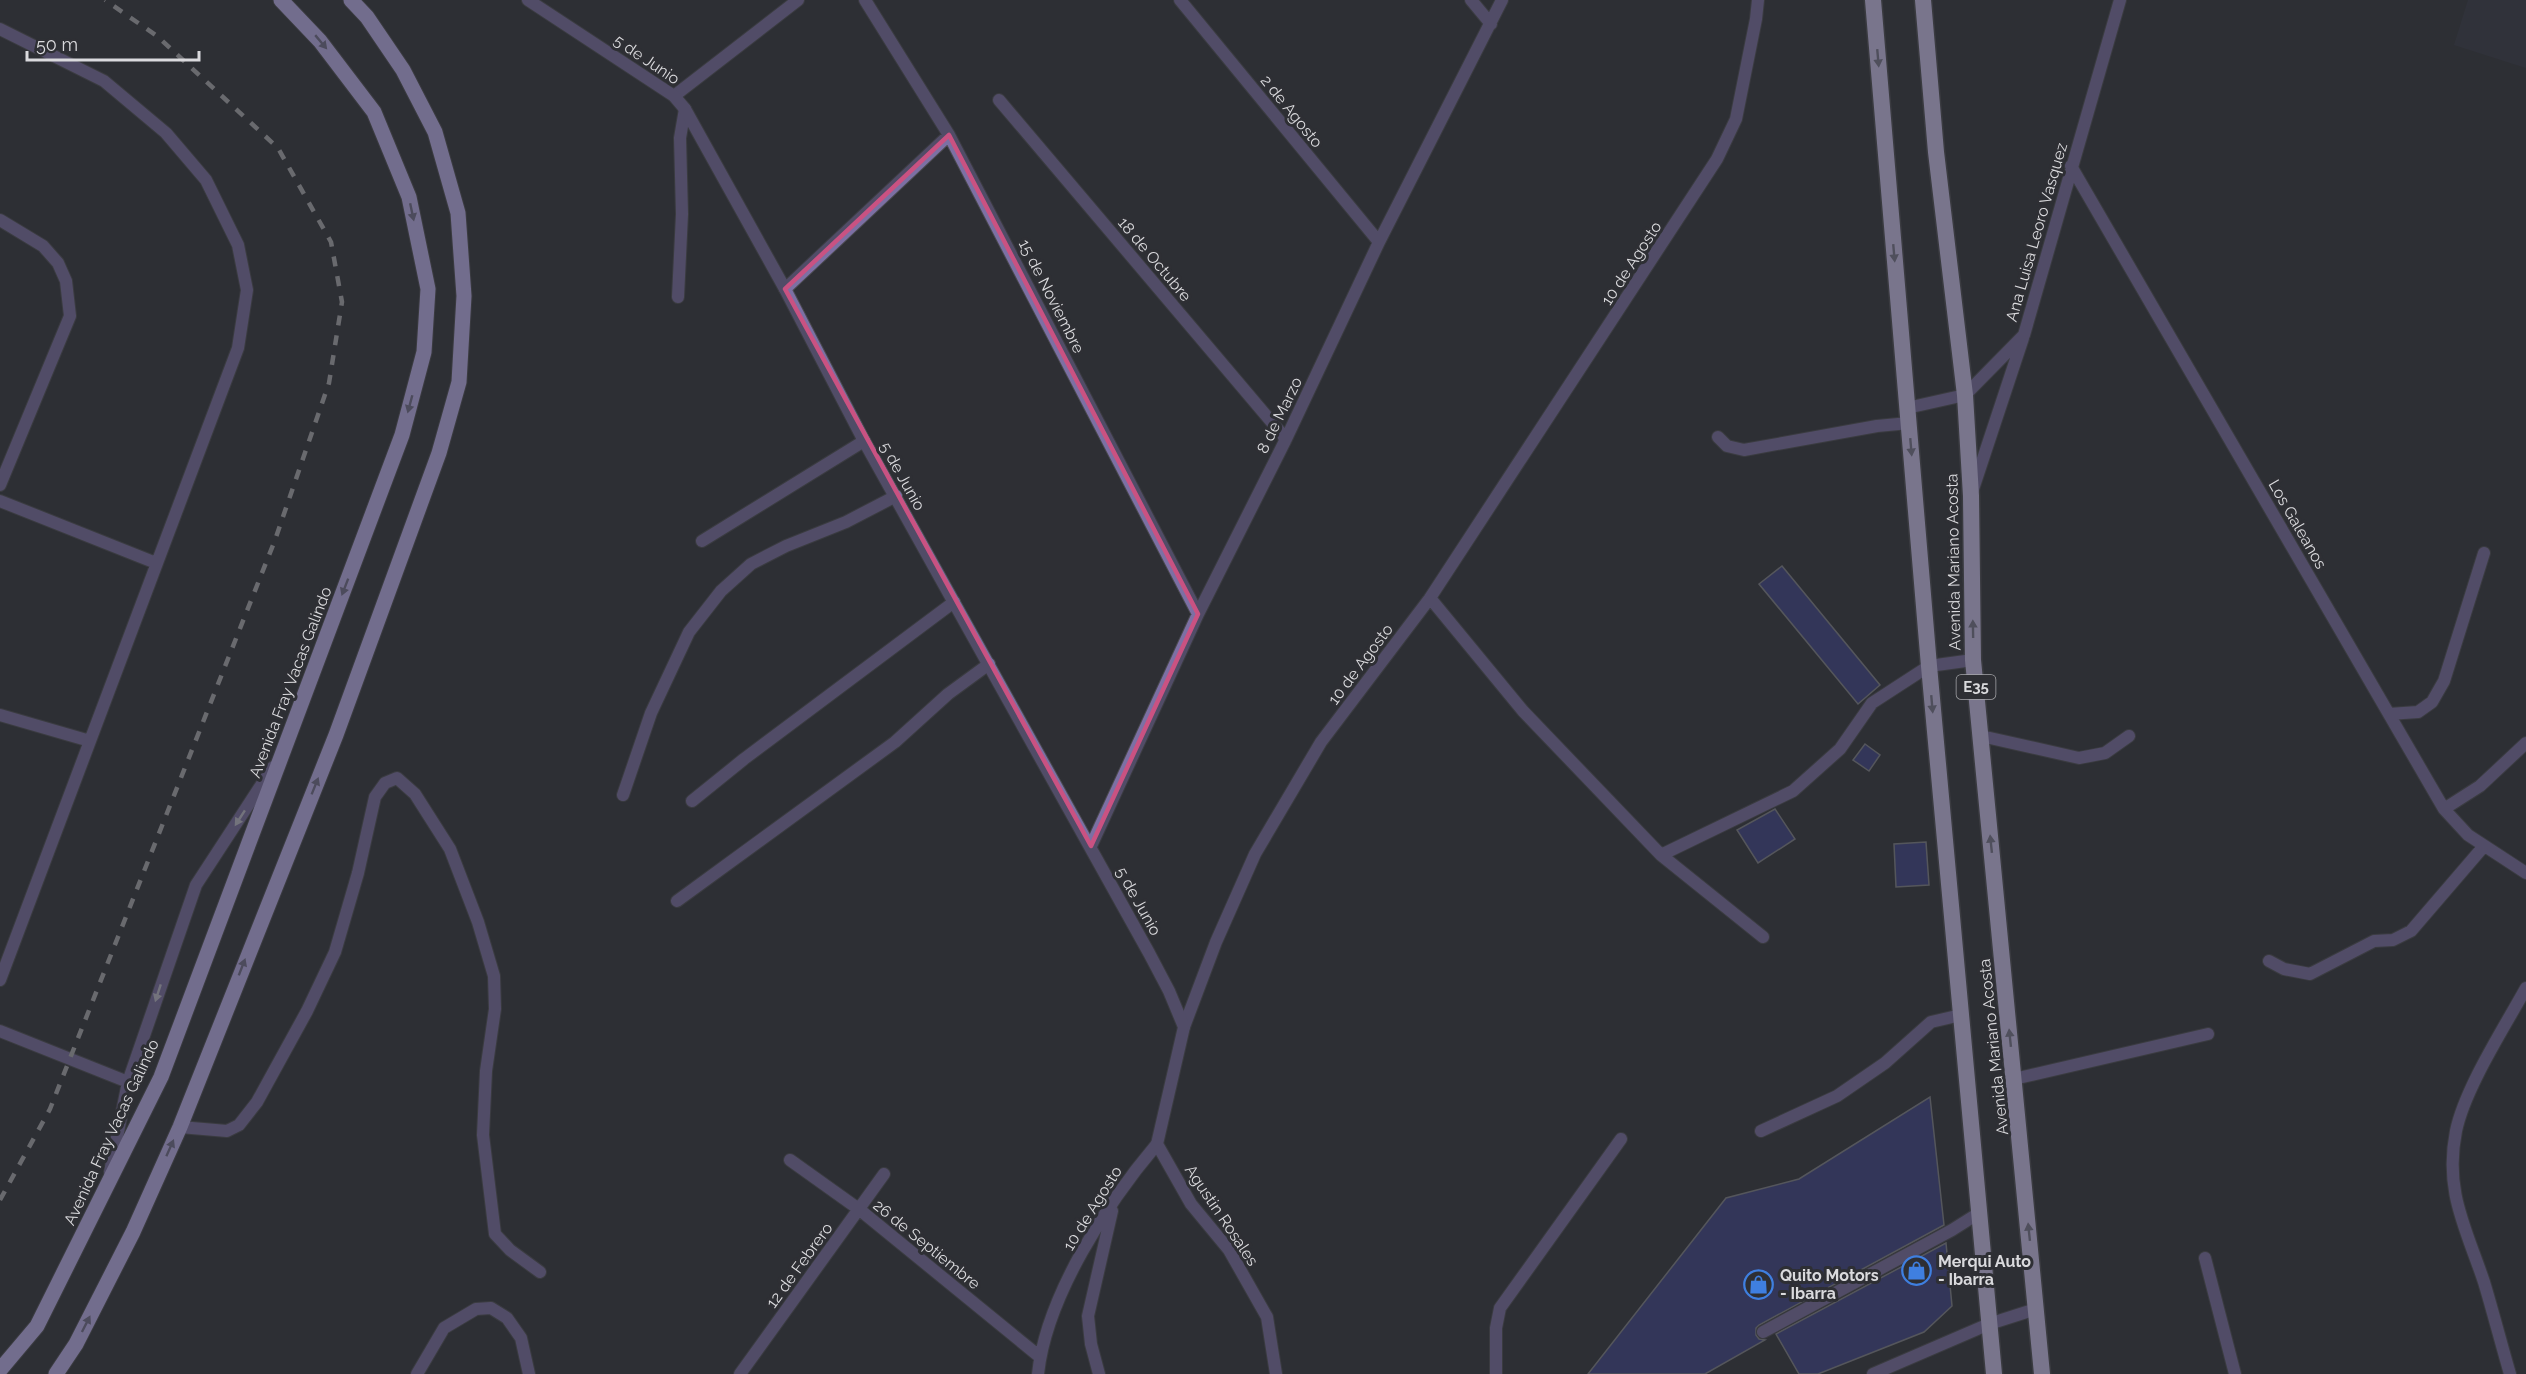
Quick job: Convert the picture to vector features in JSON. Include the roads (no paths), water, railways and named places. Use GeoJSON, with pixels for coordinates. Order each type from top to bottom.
{"type":"FeatureCollection","features":[{"type":"Feature","properties":{"kind":"highway","name":"Avenida Mariano Acosta"},"geometry":{"type":"LineString","coordinates":[[1873,0],[1929,666],[1994,1374]]}},
{"type":"Feature","properties":{"kind":"highway","name":"Avenida Mariano Acosta"},"geometry":{"type":"LineString","coordinates":[[1923,0],[1936,152],[1965,395],[1971,496],[1973,660],[2042,1374]]}},
{"type":"Feature","properties":{"kind":"main road","name":"Avenida Fray Vacas Galindo"},"geometry":{"type":"LineString","coordinates":[[0,1370],[37,1326],[161,1077],[402,435],[424,352],[428,289],[408,197],[374,112],[320,40],[281,0]]}},
{"type":"Feature","properties":{"kind":"main road"},"geometry":{"type":"LineString","coordinates":[[56,1374],[76,1344],[133,1232],[180,1127],[336,735],[439,453],[459,382],[464,296],[458,213],[435,132],[404,70],[367,17],[351,0]]}},
{"type":"Feature","properties":{"kind":"street","name":"5 de Junio"},"geometry":{"type":"LineString","coordinates":[[528,0],[674,96],[685,109],[785,289],[864,441],[1047,772],[1091,846],[1169,991],[1184,1027]]}},
{"type":"Feature","properties":{"kind":"street"},"geometry":{"type":"LineString","coordinates":[[674,96],[798,0]]}},
{"type":"Feature","properties":{"kind":"street","name":"15 de Noviembre"},"geometry":{"type":"LineString","coordinates":[[865,0],[949,135],[1198,614]]}},
{"type":"Feature","properties":{"kind":"street","name":"2 de Agosto"},"geometry":{"type":"LineString","coordinates":[[1180,0],[1379,242]]}},
{"type":"Feature","properties":{"kind":"street"},"geometry":{"type":"LineString","coordinates":[[1471,0],[1491,24]]}},
{"type":"Feature","properties":{"kind":"street","name":"8 de Marzo"},"geometry":{"type":"LineString","coordinates":[[1091,846],[1198,614],[1286,439],[1379,242],[1502,0]]}},
{"type":"Feature","properties":{"kind":"street","name":"10 de Agosto"},"geometry":{"type":"LineString","coordinates":[[1038,1374],[1040,1357],[1066,1279],[1125,1181],[1156,1144],[1184,1027],[1216,942],[1255,854],[1322,742],[1430,598],[1717,159],[1736,119],[1758,0]]}},
{"type":"Feature","properties":{"kind":"street","name":"Ana Luisa Leoro Vasquez"},"geometry":{"type":"LineString","coordinates":[[1965,395],[2024,335],[2120,0]]}},
{"type":"Feature","properties":{"kind":"street"},"geometry":{"type":"LineString","coordinates":[[0,29],[104,81],[166,133],[206,180],[238,245],[247,290],[238,348],[0,980]]}},
{"type":"Feature","properties":{"kind":"street","name":"18 de Octubre"},"geometry":{"type":"LineString","coordinates":[[999,100],[1286,439]]}},
{"type":"Feature","properties":{"kind":"street"},"geometry":{"type":"LineString","coordinates":[[678,297],[682,214],[680,138],[685,109]]}},
{"type":"Feature","properties":{"kind":"street"},"geometry":{"type":"LineString","coordinates":[[785,289],[949,135]]}},
{"type":"Feature","properties":{"kind":"street","name":"Los Galeanos"},"geometry":{"type":"LineString","coordinates":[[2071,166],[2444,809],[2468,835],[2526,873]]}},
{"type":"Feature","properties":{"kind":"street"},"geometry":{"type":"LineString","coordinates":[[0,220],[44,246],[58,263],[66,281],[70,316],[0,485]]}},
{"type":"Feature","properties":{"kind":"street"},"geometry":{"type":"LineString","coordinates":[[1971,496],[2024,335]]}},
{"type":"Feature","properties":{"kind":"street"},"geometry":{"type":"LineString","coordinates":[[1718,437],[1727,446],[1744,450],[1877,426],[1965,395]]}},
{"type":"Feature","properties":{"kind":"street"},"geometry":{"type":"LineString","coordinates":[[702,541],[864,441]]}},
{"type":"Feature","properties":{"kind":"street"},"geometry":{"type":"LineString","coordinates":[[623,795],[651,713],[689,632],[721,591],[751,564],[786,546],[846,522],[896,496]]}},
{"type":"Feature","properties":{"kind":"street"},"geometry":{"type":"LineString","coordinates":[[0,501],[156,564]]}},
{"type":"Feature","properties":{"kind":"street"},"geometry":{"type":"LineString","coordinates":[[2389,714],[2418,712],[2432,702],[2444,681],[2484,553]]}},
{"type":"Feature","properties":{"kind":"street"},"geometry":{"type":"LineString","coordinates":[[1430,598],[1523,711],[1661,855],[1763,937]]}},
{"type":"Feature","properties":{"kind":"street"},"geometry":{"type":"LineString","coordinates":[[692,801],[744,759],[954,602]]}},
{"type":"Feature","properties":{"kind":"street"},"geometry":{"type":"LineString","coordinates":[[1661,855],[1793,791],[1840,749],[1872,703],[1929,666],[1973,660]]}},
{"type":"Feature","properties":{"kind":"street"},"geometry":{"type":"LineString","coordinates":[[677,902],[895,742],[948,694],[989,664]]}},
{"type":"Feature","properties":{"kind":"street"},"geometry":{"type":"LineString","coordinates":[[0,715],[90,741]]}},
{"type":"Feature","properties":{"kind":"street"},"geometry":{"type":"LineString","coordinates":[[1981,736],[2079,758],[2105,753],[2129,736]]}},
{"type":"Feature","properties":{"kind":"street"},"geometry":{"type":"LineString","coordinates":[[2444,809],[2480,786],[2526,743]]}},
{"type":"Feature","properties":{"kind":"street"},"geometry":{"type":"LineString","coordinates":[[107,1185],[128,1082],[196,885],[283,751]]}},
{"type":"Feature","properties":{"kind":"street"},"geometry":{"type":"LineString","coordinates":[[180,1127],[228,1131],[239,1125],[257,1102],[307,1011],[335,952],[358,873],[375,797],[385,783],[397,778],[415,794],[450,849],[478,922],[494,975],[495,1009],[486,1071],[483,1135],[495,1234],[510,1250],[540,1272]]}},
{"type":"Feature","properties":{"kind":"street"},"geometry":{"type":"LineString","coordinates":[[2269,961],[2284,969],[2310,974],[2374,941],[2394,940],[2411,931],[2484,846]]}},
{"type":"Feature","properties":{"kind":"street"},"geometry":{"type":"LineString","coordinates":[[2510,1374],[2483,1281],[2458,1212],[2453,1175],[2456,1131],[2468,1096],[2526,988]]}},
{"type":"Feature","properties":{"kind":"street"},"geometry":{"type":"LineString","coordinates":[[1761,1131],[1837,1096],[1885,1063],[1931,1022],[1961,1015]]}},
{"type":"Feature","properties":{"kind":"street"},"geometry":{"type":"LineString","coordinates":[[0,1031],[128,1082]]}},
{"type":"Feature","properties":{"kind":"street"},"geometry":{"type":"LineString","coordinates":[[2014,1079],[2208,1034]]}},
{"type":"Feature","properties":{"kind":"street"},"geometry":{"type":"LineString","coordinates":[[1496,1374],[1496,1328],[1500,1308],[1621,1140]]}},
{"type":"Feature","properties":{"kind":"street","name":"Agustin Rosales"},"geometry":{"type":"LineString","coordinates":[[1156,1144],[1191,1203],[1229,1250],[1268,1317],[1276,1374]]}},
{"type":"Feature","properties":{"kind":"street","name":"26 de Septiembre"},"geometry":{"type":"LineString","coordinates":[[790,1160],[860,1210],[1040,1357]]}},
{"type":"Feature","properties":{"kind":"street","name":"12 de Febrero"},"geometry":{"type":"LineString","coordinates":[[740,1374],[884,1174]]}},
{"type":"Feature","properties":{"kind":"street"},"geometry":{"type":"LineString","coordinates":[[1099,1374],[1091,1344],[1088,1316],[1115,1198]]}},
{"type":"Feature","properties":{"kind":"street"},"geometry":{"type":"LineString","coordinates":[[1763,1332],[1952,1230],[1979,1213]]}},
{"type":"Feature","properties":{"kind":"street"},"geometry":{"type":"LineString","coordinates":[[2205,1258],[2235,1374]]}},
{"type":"Feature","properties":{"kind":"street"},"geometry":{"type":"LineString","coordinates":[[417,1374],[444,1328],[476,1309],[491,1308],[507,1318],[521,1338],[529,1374]]}},
{"type":"Feature","properties":{"kind":"street"},"geometry":{"type":"LineString","coordinates":[[1873,1374],[1989,1324],[2036,1309]]}},
{"type":"Feature","properties":{"kind":"railway"},"geometry":{"type":"LineString","coordinates":[[0,1200],[50,1109],[275,540],[329,383],[342,302],[331,242],[278,148],[157,36],[105,0]]}},
{"type":"Feature","properties":{"kind":"place","name":"Merqui Auto - Ibarra"},"geometry":{"type":"Point","coordinates":[1917,1270]}},
{"type":"Feature","properties":{"kind":"place","name":"Quito Motors - Ibarra"},"geometry":{"type":"Point","coordinates":[1759,1284]}}]}
